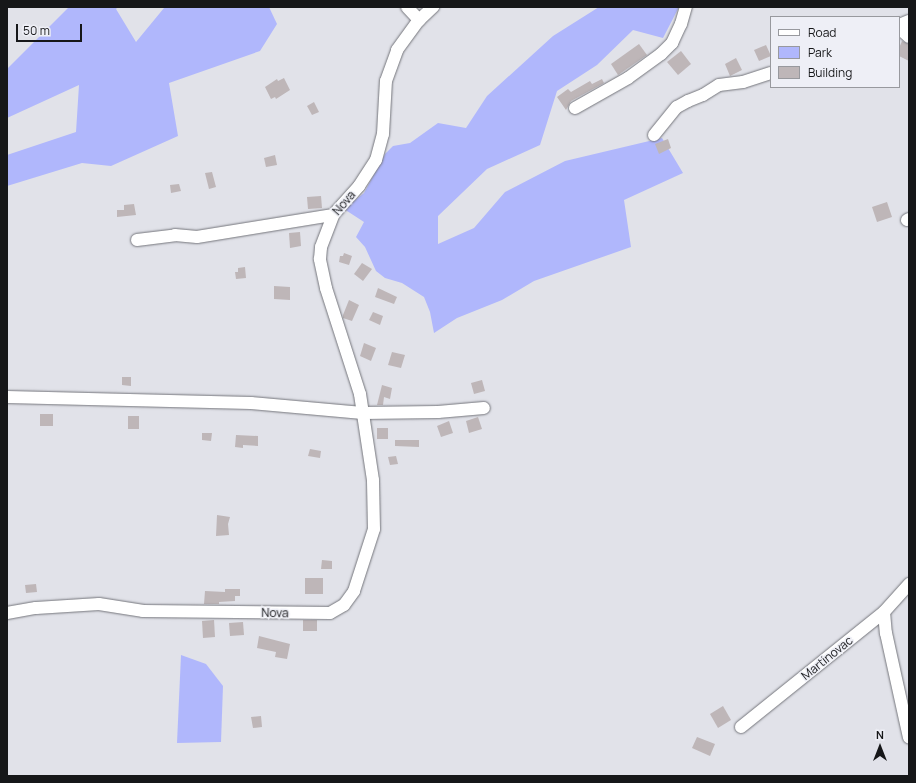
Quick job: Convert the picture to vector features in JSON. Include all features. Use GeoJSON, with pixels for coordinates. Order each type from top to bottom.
{"type":"FeatureCollection","features":[{"type":"Feature","properties":{"kind":"street"},"geometry":{"type":"LineString","coordinates":[[407,7],[419,20]]}},
{"type":"Feature","properties":{"kind":"street","name":"Nova"},"geometry":{"type":"LineString","coordinates":[[7,613],[36,608],[99,604],[143,611],[330,613],[344,605],[354,591],[374,528],[373,480],[360,394],[322,273],[321,247],[333,215],[359,186],[376,160],[383,134],[385,96],[390,68],[400,45],[419,20],[433,7]]}},
{"type":"Feature","properties":{"kind":"street"},"geometry":{"type":"LineString","coordinates":[[575,108],[628,78],[661,54],[672,43],[681,24],[686,7]]}},
{"type":"Feature","properties":{"kind":"street"},"geometry":{"type":"LineString","coordinates":[[900,25],[909,20]]}},
{"type":"Feature","properties":{"kind":"street"},"geometry":{"type":"LineString","coordinates":[[900,27],[909,37]]}},
{"type":"Feature","properties":{"kind":"street"},"geometry":{"type":"LineString","coordinates":[[654,135],[677,107],[688,101],[703,95],[720,85],[743,82],[770,73]]}},
{"type":"Feature","properties":{"kind":"street"},"geometry":{"type":"LineString","coordinates":[[137,240],[175,235],[197,237],[333,215]]}},
{"type":"Feature","properties":{"kind":"street"},"geometry":{"type":"LineString","coordinates":[[7,397],[251,403],[363,413],[438,412],[484,408]]}},
{"type":"Feature","properties":{"kind":"street","name":"Martinovac"},"geometry":{"type":"LineString","coordinates":[[741,727],[884,612],[909,584]]}},
{"type":"Feature","properties":{"kind":"street"},"geometry":{"type":"LineString","coordinates":[[884,612],[886,633],[909,738]]}},
{"type":"Feature","properties":{"kind":"green space"},"geometry":{"type":"Polygon","coordinates":[[[69,7],[118,7],[116,9],[136,42],[164,8],[269,7],[277,24],[260,51],[169,83],[178,136],[111,166],[82,163],[7,186],[7,155],[76,132],[79,85],[7,118],[7,69],[69,7]]]}},
{"type":"Feature","properties":{"kind":"green space"},"geometry":{"type":"Polygon","coordinates":[[[599,7],[679,7],[663,38],[633,30],[597,65],[557,91],[540,145],[487,169],[438,216],[438,244],[474,228],[505,192],[565,161],[662,138],[683,173],[624,200],[631,247],[534,281],[502,300],[457,318],[434,333],[430,312],[424,297],[402,283],[385,278],[376,271],[365,247],[356,237],[364,222],[344,209],[364,193],[385,154],[393,146],[410,143],[438,123],[466,128],[487,96],[553,36],[599,7]]]}},
{"type":"Feature","properties":{"kind":"green space"},"geometry":{"type":"Polygon","coordinates":[[[181,655],[206,664],[223,686],[221,742],[177,743],[181,655]]]}},
{"type":"Feature","properties":{"kind":"building"},"geometry":{"type":"Polygon","coordinates":[[[902,41],[909,44],[909,61],[900,56],[900,46],[902,41]]]}},
{"type":"Feature","properties":{"kind":"building"},"geometry":{"type":"Polygon","coordinates":[[[639,44],[647,55],[618,75],[611,64],[639,44]]]}},
{"type":"Feature","properties":{"kind":"building"},"geometry":{"type":"Polygon","coordinates":[[[766,45],[770,56],[759,61],[754,50],[766,45]]]}},
{"type":"Feature","properties":{"kind":"building"},"geometry":{"type":"Polygon","coordinates":[[[681,51],[691,64],[678,75],[667,62],[681,51]]]}},
{"type":"Feature","properties":{"kind":"building"},"geometry":{"type":"Polygon","coordinates":[[[736,58],[742,70],[730,76],[725,64],[736,58]]]}},
{"type":"Feature","properties":{"kind":"building"},"geometry":{"type":"Polygon","coordinates":[[[284,78],[290,90],[276,99],[275,97],[271,99],[265,87],[277,79],[278,81],[284,78]]]}},
{"type":"Feature","properties":{"kind":"building"},"geometry":{"type":"Polygon","coordinates":[[[602,79],[604,83],[571,101],[566,110],[557,97],[568,89],[571,92],[590,81],[592,84],[602,79]]]}},
{"type":"Feature","properties":{"kind":"building"},"geometry":{"type":"Polygon","coordinates":[[[314,102],[319,112],[312,115],[307,106],[314,102]]]}},
{"type":"Feature","properties":{"kind":"building"},"geometry":{"type":"Polygon","coordinates":[[[668,139],[671,148],[659,154],[655,144],[668,139]]]}},
{"type":"Feature","properties":{"kind":"building"},"geometry":{"type":"Polygon","coordinates":[[[275,155],[277,165],[266,167],[264,158],[275,155]]]}},
{"type":"Feature","properties":{"kind":"building"},"geometry":{"type":"Polygon","coordinates":[[[212,172],[216,187],[209,189],[205,173],[212,172]]]}},
{"type":"Feature","properties":{"kind":"building"},"geometry":{"type":"Polygon","coordinates":[[[179,184],[181,191],[171,193],[170,185],[179,184]]]}},
{"type":"Feature","properties":{"kind":"building"},"geometry":{"type":"Polygon","coordinates":[[[321,196],[322,208],[308,209],[307,197],[321,196]]]}},
{"type":"Feature","properties":{"kind":"building"},"geometry":{"type":"Polygon","coordinates":[[[887,202],[892,217],[877,222],[872,207],[887,202]]]}},
{"type":"Feature","properties":{"kind":"building"},"geometry":{"type":"Polygon","coordinates":[[[134,204],[136,215],[117,217],[117,210],[124,210],[124,205],[134,204]]]}},
{"type":"Feature","properties":{"kind":"building"},"geometry":{"type":"Polygon","coordinates":[[[300,232],[301,246],[290,248],[289,233],[300,232]]]}},
{"type":"Feature","properties":{"kind":"building"},"geometry":{"type":"Polygon","coordinates":[[[344,253],[352,256],[349,265],[339,262],[340,256],[343,256],[344,253]]]}},
{"type":"Feature","properties":{"kind":"building"},"geometry":{"type":"Polygon","coordinates":[[[362,263],[372,269],[363,281],[354,274],[362,263]]]}},
{"type":"Feature","properties":{"kind":"building"},"geometry":{"type":"Polygon","coordinates":[[[245,267],[246,278],[236,279],[235,272],[238,272],[238,268],[245,267]]]}},
{"type":"Feature","properties":{"kind":"building"},"geometry":{"type":"Polygon","coordinates":[[[274,286],[290,287],[290,300],[274,299],[274,286]]]}},
{"type":"Feature","properties":{"kind":"building"},"geometry":{"type":"Polygon","coordinates":[[[378,288],[397,297],[394,304],[375,297],[378,288]]]}},
{"type":"Feature","properties":{"kind":"building"},"geometry":{"type":"Polygon","coordinates":[[[349,300],[359,305],[352,321],[343,318],[349,300]]]}},
{"type":"Feature","properties":{"kind":"building"},"geometry":{"type":"Polygon","coordinates":[[[373,312],[383,316],[380,325],[369,320],[373,312]]]}},
{"type":"Feature","properties":{"kind":"building"},"geometry":{"type":"Polygon","coordinates":[[[364,343],[376,348],[371,361],[360,356],[364,343]]]}},
{"type":"Feature","properties":{"kind":"building"},"geometry":{"type":"Polygon","coordinates":[[[392,352],[405,355],[401,368],[388,365],[392,352]]]}},
{"type":"Feature","properties":{"kind":"building"},"geometry":{"type":"Polygon","coordinates":[[[122,377],[131,377],[131,386],[122,385],[122,377]]]}},
{"type":"Feature","properties":{"kind":"building"},"geometry":{"type":"Polygon","coordinates":[[[482,380],[485,391],[474,394],[471,383],[482,380]]]}},
{"type":"Feature","properties":{"kind":"building"},"geometry":{"type":"Polygon","coordinates":[[[382,385],[392,388],[390,399],[384,397],[383,405],[377,405],[382,385]]]}},
{"type":"Feature","properties":{"kind":"building"},"geometry":{"type":"Polygon","coordinates":[[[40,414],[53,414],[53,426],[40,426],[40,414]]]}},
{"type":"Feature","properties":{"kind":"building"},"geometry":{"type":"Polygon","coordinates":[[[128,416],[139,416],[139,429],[128,429],[128,416]]]}},
{"type":"Feature","properties":{"kind":"building"},"geometry":{"type":"Polygon","coordinates":[[[478,417],[482,429],[469,433],[466,421],[478,417]]]}},
{"type":"Feature","properties":{"kind":"building"},"geometry":{"type":"Polygon","coordinates":[[[449,421],[453,433],[441,437],[437,426],[449,421]]]}},
{"type":"Feature","properties":{"kind":"building"},"geometry":{"type":"Polygon","coordinates":[[[377,428],[388,428],[388,439],[377,439],[377,428]]]}},
{"type":"Feature","properties":{"kind":"building"},"geometry":{"type":"Polygon","coordinates":[[[202,433],[212,433],[211,441],[202,440],[202,433]]]}},
{"type":"Feature","properties":{"kind":"building"},"geometry":{"type":"Polygon","coordinates":[[[236,435],[258,436],[258,446],[243,445],[243,448],[235,447],[236,435]]]}},
{"type":"Feature","properties":{"kind":"building"},"geometry":{"type":"Polygon","coordinates":[[[395,440],[419,440],[419,447],[395,446],[395,440]]]}},
{"type":"Feature","properties":{"kind":"building"},"geometry":{"type":"Polygon","coordinates":[[[310,449],[321,451],[320,458],[308,456],[310,449]]]}},
{"type":"Feature","properties":{"kind":"building"},"geometry":{"type":"Polygon","coordinates":[[[396,456],[398,464],[390,465],[388,457],[396,456]]]}},
{"type":"Feature","properties":{"kind":"building"},"geometry":{"type":"Polygon","coordinates":[[[217,515],[230,517],[228,524],[229,535],[216,536],[217,515]]]}},
{"type":"Feature","properties":{"kind":"building"},"geometry":{"type":"Polygon","coordinates":[[[322,560],[332,561],[332,569],[321,569],[322,560]]]}},
{"type":"Feature","properties":{"kind":"building"},"geometry":{"type":"Polygon","coordinates":[[[305,578],[323,578],[323,594],[305,594],[305,578]]]}},
{"type":"Feature","properties":{"kind":"building"},"geometry":{"type":"Polygon","coordinates":[[[36,584],[37,592],[26,593],[25,585],[36,584]]]}},
{"type":"Feature","properties":{"kind":"building"},"geometry":{"type":"Polygon","coordinates":[[[225,589],[240,589],[240,596],[235,596],[235,601],[219,602],[219,604],[204,604],[205,591],[225,592],[225,589]]]}},
{"type":"Feature","properties":{"kind":"building"},"geometry":{"type":"Polygon","coordinates":[[[214,620],[215,637],[203,638],[202,621],[214,620]]]}},
{"type":"Feature","properties":{"kind":"building"},"geometry":{"type":"Polygon","coordinates":[[[303,620],[317,620],[317,631],[303,631],[303,620]]]}},
{"type":"Feature","properties":{"kind":"building"},"geometry":{"type":"Polygon","coordinates":[[[243,622],[244,635],[230,636],[229,623],[243,622]]]}},
{"type":"Feature","properties":{"kind":"building"},"geometry":{"type":"Polygon","coordinates":[[[259,636],[290,644],[287,659],[275,657],[276,652],[257,648],[259,636]]]}},
{"type":"Feature","properties":{"kind":"building"},"geometry":{"type":"Polygon","coordinates":[[[723,706],[731,720],[718,728],[710,714],[723,706]]]}},
{"type":"Feature","properties":{"kind":"building"},"geometry":{"type":"Polygon","coordinates":[[[261,716],[262,727],[253,728],[251,717],[261,716]]]}},
{"type":"Feature","properties":{"kind":"building"},"geometry":{"type":"Polygon","coordinates":[[[697,737],[715,744],[710,756],[692,748],[697,737]]]}}]}
